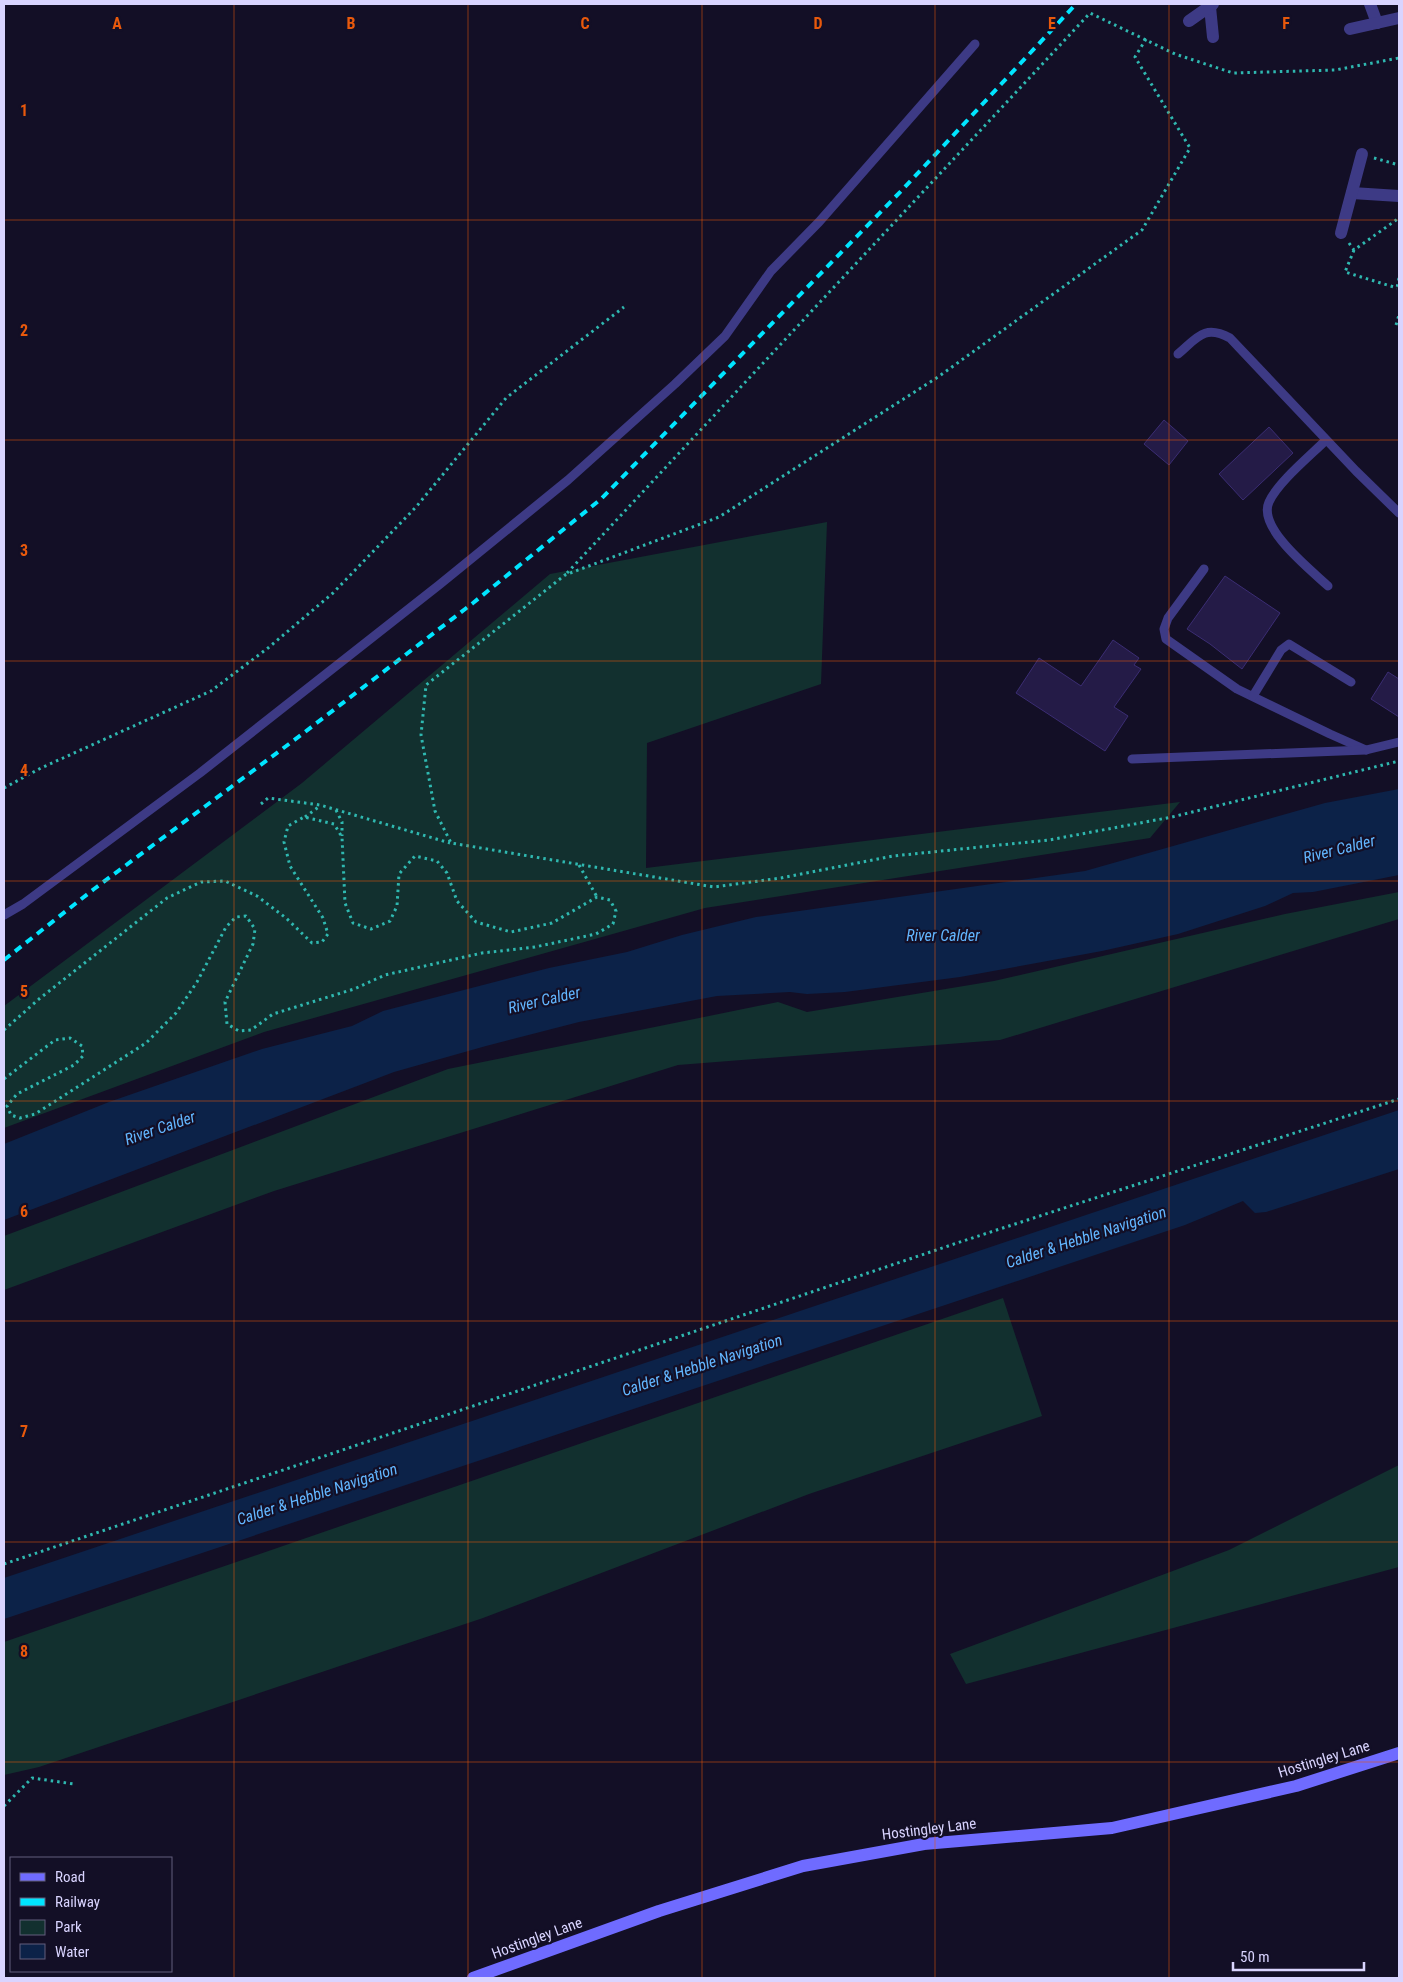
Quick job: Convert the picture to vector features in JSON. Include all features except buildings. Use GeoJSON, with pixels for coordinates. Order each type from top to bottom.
{"type":"FeatureCollection","features":[{"type":"Feature","properties":{"kind":"main road","name":"Hostingley Lane"},"geometry":{"type":"LineString","coordinates":[[473,1978],[660,1910],[803,1866],[924,1844],[1112,1828],[1296,1786],[1399,1753]]}},
{"type":"Feature","properties":{"kind":"street"},"geometry":{"type":"LineString","coordinates":[[1370,4],[1376,23]]}},
{"type":"Feature","properties":{"kind":"street"},"geometry":{"type":"LineString","coordinates":[[1189,21],[1211,5]]}},
{"type":"Feature","properties":{"kind":"street"},"geometry":{"type":"LineString","coordinates":[[1211,5],[1213,36]]}},
{"type":"Feature","properties":{"kind":"street"},"geometry":{"type":"LineString","coordinates":[[1350,29],[1399,18]]}},
{"type":"Feature","properties":{"kind":"street"},"geometry":{"type":"LineString","coordinates":[[1341,232],[1362,154]]}},
{"type":"Feature","properties":{"kind":"street"},"geometry":{"type":"LineString","coordinates":[[1352,193],[1399,196]]}},
{"type":"Feature","properties":{"kind":"lane"},"geometry":{"type":"LineString","coordinates":[[4,915],[23,904],[200,773],[424,597],[568,480],[676,384],[725,336],[771,271],[819,222],[975,44]]}},
{"type":"Feature","properties":{"kind":"lane"},"geometry":{"type":"LineString","coordinates":[[1178,354],[1204,332],[1218,331],[1230,338],[1326,440],[1399,513]]}},
{"type":"Feature","properties":{"kind":"lane"},"geometry":{"type":"LineString","coordinates":[[1326,440],[1274,493],[1267,509],[1268,516],[1281,541],[1328,586]]}},
{"type":"Feature","properties":{"kind":"lane"},"geometry":{"type":"LineString","coordinates":[[1204,568],[1168,618],[1164,629],[1166,639],[1238,689],[1366,750]]}},
{"type":"Feature","properties":{"kind":"lane"},"geometry":{"type":"LineString","coordinates":[[1252,696],[1281,650],[1289,644],[1351,682]]}},
{"type":"Feature","properties":{"kind":"lane"},"geometry":{"type":"LineString","coordinates":[[1132,759],[1366,750],[1399,742]]}},
{"type":"Feature","properties":{"kind":"path"},"geometry":{"type":"LineString","coordinates":[[451,843],[435,811],[422,735],[426,685],[565,575],[1090,13],[1175,54],[1233,73],[1335,70],[1399,58]]}},
{"type":"Feature","properties":{"kind":"path"},"geometry":{"type":"LineString","coordinates":[[565,575],[719,517],[938,377],[1142,230],[1190,148],[1135,57],[1146,39]]}},
{"type":"Feature","properties":{"kind":"path"},"geometry":{"type":"LineString","coordinates":[[1362,154],[1399,165]]}},
{"type":"Feature","properties":{"kind":"path"},"geometry":{"type":"LineString","coordinates":[[1399,218],[1354,250],[1346,272],[1398,288],[1399,278]]}},
{"type":"Feature","properties":{"kind":"path"},"geometry":{"type":"LineString","coordinates":[[1341,232],[1354,250]]}},
{"type":"Feature","properties":{"kind":"path"},"geometry":{"type":"LineString","coordinates":[[4,788],[41,768],[211,691],[268,648],[333,593],[416,508],[506,398],[624,307]]}},
{"type":"Feature","properties":{"kind":"path"},"geometry":{"type":"LineString","coordinates":[[1396,325],[1399,315]]}},
{"type":"Feature","properties":{"kind":"path"},"geometry":{"type":"LineString","coordinates":[[261,804],[268,798],[320,805],[451,843],[714,887],[781,878],[893,856],[1049,840],[1172,817],[1399,761]]}},
{"type":"Feature","properties":{"kind":"path"},"geometry":{"type":"LineString","coordinates":[[4,1030],[167,898],[201,882],[225,881],[257,896],[286,918],[312,943],[322,942],[328,934],[323,918],[290,866],[284,842],[288,826],[320,805]]}},
{"type":"Feature","properties":{"kind":"path"},"geometry":{"type":"LineString","coordinates":[[4,1079],[55,1040],[70,1038],[82,1046],[83,1056],[74,1065],[17,1094],[7,1106],[11,1115],[20,1118],[35,1114],[146,1043],[176,1014],[197,982],[226,927],[236,917],[246,916],[256,929],[253,944],[224,1002],[227,1024],[239,1031],[252,1030],[273,1014],[354,989],[385,975],[482,953],[535,947],[596,934],[613,924],[616,911],[610,900],[597,897],[552,923],[511,932],[476,922],[457,900],[448,873],[437,861],[415,856],[399,874],[397,906],[390,921],[371,929],[353,923],[345,903],[342,822],[336,810]]}},
{"type":"Feature","properties":{"kind":"path"},"geometry":{"type":"LineString","coordinates":[[304,817],[334,824],[342,837]]}},
{"type":"Feature","properties":{"kind":"path"},"geometry":{"type":"LineString","coordinates":[[579,864],[597,897]]}},
{"type":"Feature","properties":{"kind":"path"},"geometry":{"type":"LineString","coordinates":[[4,1564],[963,1241],[1399,1099]]}},
{"type":"Feature","properties":{"kind":"path"},"geometry":{"type":"LineString","coordinates":[[4,1806],[32,1778],[74,1784]]}},
{"type":"Feature","properties":{"kind":"green space"},"geometry":{"type":"Polygon","coordinates":[[[827,522],[821,684],[647,743],[646,868],[1180,802],[1150,838],[705,908],[264,1032],[4,1128],[4,1006],[302,783],[550,574],[827,522]]]}},
{"type":"Feature","properties":{"kind":"green space"},"geometry":{"type":"Polygon","coordinates":[[[1399,892],[1399,919],[1000,1040],[678,1065],[274,1191],[4,1290],[4,1236],[448,1069],[778,1002],[807,1012],[994,981],[1285,914],[1399,892]]]}},
{"type":"Feature","properties":{"kind":"green space"},"geometry":{"type":"Polygon","coordinates":[[[1003,1298],[1042,1416],[809,1494],[483,1618],[39,1767],[4,1775],[4,1642],[1003,1298]]]}},
{"type":"Feature","properties":{"kind":"green space"},"geometry":{"type":"Polygon","coordinates":[[[1399,1465],[1399,1567],[966,1684],[950,1654],[1229,1550],[1399,1465]]]}},
{"type":"Feature","properties":{"kind":"water","name":"River Calder"},"geometry":{"type":"Polygon","coordinates":[[[1399,789],[1399,875],[1313,892],[1293,893],[1265,906],[1178,934],[1102,951],[960,977],[845,992],[807,994],[790,992],[717,996],[579,1022],[394,1072],[4,1220],[4,1144],[109,1102],[262,1049],[352,1026],[383,1011],[549,968],[627,952],[682,935],[756,917],[1085,871],[1325,803],[1399,789]]]}},
{"type":"Feature","properties":{"kind":"water","name":"Calder & Hebble Navigation"},"geometry":{"type":"Polygon","coordinates":[[[1399,1110],[1399,1169],[1266,1212],[1255,1213],[1243,1201],[1185,1225],[4,1619],[4,1578],[1399,1110]]]}},
{"type":"Feature","properties":{"kind":"railway"},"geometry":{"type":"LineString","coordinates":[[4,960],[94,889],[301,735],[473,603],[601,499],[904,188],[1076,4]]}}]}
